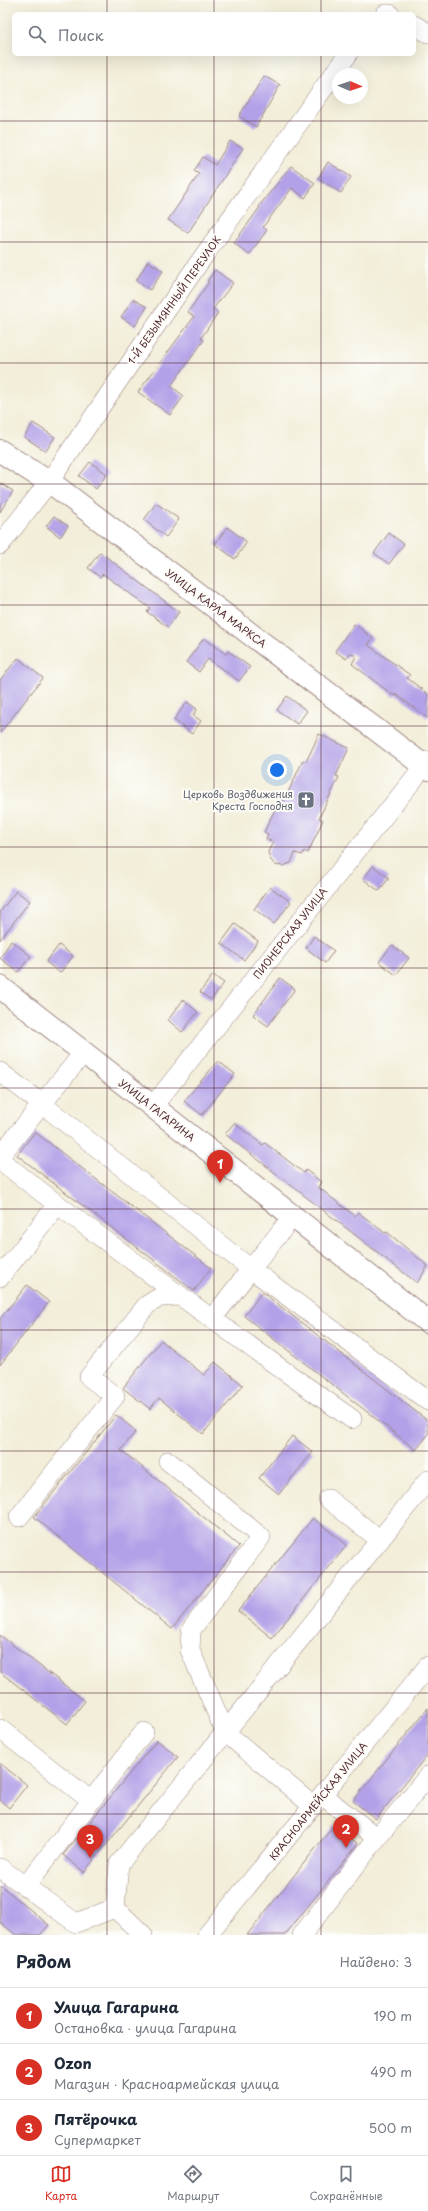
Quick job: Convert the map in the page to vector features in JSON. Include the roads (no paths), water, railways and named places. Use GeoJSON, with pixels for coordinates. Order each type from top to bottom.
{"type":"FeatureCollection","features":[{"type":"Feature","properties":{"kind":"main road","name":"УЛИЦА КАРЛА МАРКСА"},"geometry":{"type":"LineString","coordinates":[[0,451],[49,482],[427,765]]}},
{"type":"Feature","properties":{"kind":"main road","name":"УЛИЦА ГАГАРИНА"},"geometry":{"type":"LineString","coordinates":[[0,987],[428,1322]]}},
{"type":"Feature","properties":{"kind":"street"},"geometry":{"type":"LineString","coordinates":[[416,26],[428,33]]}},
{"type":"Feature","properties":{"kind":"street","name":"1-Й БЕЗЫМЯННЫЙ ПЕРЕУЛОК"},"geometry":{"type":"LineString","coordinates":[[0,544],[49,482],[198,264],[347,56]]}},
{"type":"Feature","properties":{"kind":"street","name":"ПИОНЕРСКАЯ УЛИЦА"},"geometry":{"type":"LineString","coordinates":[[153,1106],[427,765]]}},
{"type":"Feature","properties":{"kind":"street"},"geometry":{"type":"LineString","coordinates":[[0,1156],[84,1052]]}},
{"type":"Feature","properties":{"kind":"street"},"geometry":{"type":"LineString","coordinates":[[0,1072],[251,1269],[428,1401]]}},
{"type":"Feature","properties":{"kind":"street"},"geometry":{"type":"LineString","coordinates":[[0,1160],[57,1205],[212,1320],[352,1419]]}},
{"type":"Feature","properties":{"kind":"street"},"geometry":{"type":"LineString","coordinates":[[0,1277],[57,1205]]}},
{"type":"Feature","properties":{"kind":"street"},"geometry":{"type":"LineString","coordinates":[[212,1320],[293,1216]]}},
{"type":"Feature","properties":{"kind":"street"},"geometry":{"type":"LineString","coordinates":[[19,1517],[115,1396],[90,1377],[147,1305],[160,1297],[181,1296]]}},
{"type":"Feature","properties":{"kind":"street"},"geometry":{"type":"LineString","coordinates":[[168,1462],[261,1537],[191,1630],[190,1650],[225,1732],[318,1800],[377,1838]]}},
{"type":"Feature","properties":{"kind":"street"},"geometry":{"type":"LineString","coordinates":[[115,1908],[119,1864],[428,1480]]}},
{"type":"Feature","properties":{"kind":"street"},"geometry":{"type":"LineString","coordinates":[[328,1499],[380,1540]]}},
{"type":"Feature","properties":{"kind":"street","name":"КРАСНОАРМЕЙСКАЯ УЛИЦА"},"geometry":{"type":"LineString","coordinates":[[207,1935],[428,1666]]}},
{"type":"Feature","properties":{"kind":"street"},"geometry":{"type":"LineString","coordinates":[[0,1729],[90,1800]]}},
{"type":"Feature","properties":{"kind":"street"},"geometry":{"type":"LineString","coordinates":[[25,1887],[90,1800],[144,1732]]}},
{"type":"Feature","properties":{"kind":"street"},"geometry":{"type":"LineString","coordinates":[[302,1935],[377,1838],[428,1776]]}},
{"type":"Feature","properties":{"kind":"street"},"geometry":{"type":"LineString","coordinates":[[0,1868],[76,1923],[115,1908]]}},
{"type":"Feature","properties":{"kind":"street"},"geometry":{"type":"LineString","coordinates":[[115,1908],[143,1935]]}},
{"type":"Feature","properties":{"kind":"place","name":"Церковь Воздвижения Креста Господня"},"geometry":{"type":"Point","coordinates":[306,800]}},
{"type":"Feature","properties":{"kind":"place","name":"Улица Гагарина"},"geometry":{"type":"Point","coordinates":[220,1183]}},
{"type":"Feature","properties":{"kind":"place","name":"Ozon"},"geometry":{"type":"Point","coordinates":[346,1848]}},
{"type":"Feature","properties":{"kind":"place","name":"Пятёрочка"},"geometry":{"type":"Point","coordinates":[90,1858]}}]}
